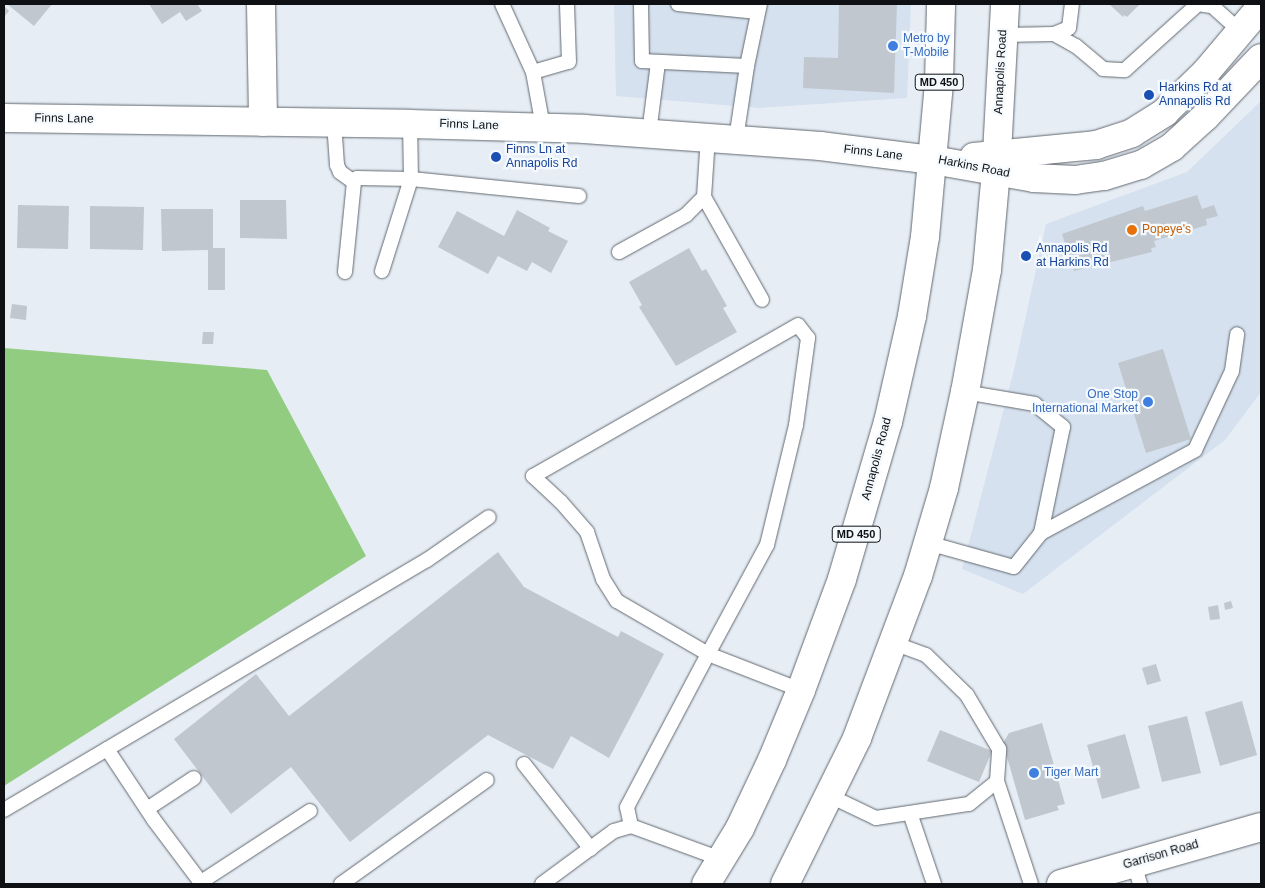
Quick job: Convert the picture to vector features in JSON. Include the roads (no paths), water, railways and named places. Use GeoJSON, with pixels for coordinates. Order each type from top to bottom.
{"type":"FeatureCollection","features":[{"type":"Feature","properties":{"kind":"street"},"geometry":{"type":"LineString","coordinates":[[261,4],[263,122]]}},
{"type":"Feature","properties":{"kind":"street","name":"Annapolis Road"},"geometry":{"type":"LineString","coordinates":[[706,884],[748,811],[801,690],[842,579],[888,422],[912,316],[925,237],[939,82],[941,4]]}},
{"type":"Feature","properties":{"kind":"street","name":"Annapolis Road"},"geometry":{"type":"LineString","coordinates":[[785,884],[857,738],[928,543],[944,488],[965,392],[987,270],[996,163],[1005,4]]}},
{"type":"Feature","properties":{"kind":"street","name":"Harkins Road"},"geometry":{"type":"LineString","coordinates":[[933,160],[996,163],[1096,145],[1132,133],[1165,112],[1206,72],[1261,7]]}},
{"type":"Feature","properties":{"kind":"street","name":"Harkins Road"},"geometry":{"type":"LineString","coordinates":[[996,163],[1034,178],[1075,180],[1104,176],[1141,165],[1172,147],[1205,117],[1261,58]]}},
{"type":"Feature","properties":{"kind":"street","name":"Finns Lane"},"geometry":{"type":"LineString","coordinates":[[4,118],[334,122],[543,127],[820,146],[933,160]]}},
{"type":"Feature","properties":{"kind":"street","name":"Garrison Road"},"geometry":{"type":"LineString","coordinates":[[1061,884],[1137,874],[1261,827]]}},
{"type":"Feature","properties":{"kind":"lane"},"geometry":{"type":"LineString","coordinates":[[502,4],[533,72],[543,127]]}},
{"type":"Feature","properties":{"kind":"lane"},"geometry":{"type":"LineString","coordinates":[[533,72],[569,62],[568,4]]}},
{"type":"Feature","properties":{"kind":"lane"},"geometry":{"type":"LineString","coordinates":[[641,4],[642,61],[747,66]]}},
{"type":"Feature","properties":{"kind":"lane"},"geometry":{"type":"LineString","coordinates":[[678,4],[759,8],[747,66],[736,139]]}},
{"type":"Feature","properties":{"kind":"lane"},"geometry":{"type":"LineString","coordinates":[[1003,35],[1054,34],[1069,28],[1072,4]]}},
{"type":"Feature","properties":{"kind":"lane"},"geometry":{"type":"LineString","coordinates":[[1054,34],[1076,46],[1103,69],[1125,70],[1198,4],[1210,5],[1240,31]]}},
{"type":"Feature","properties":{"kind":"lane"},"geometry":{"type":"LineString","coordinates":[[649,133],[658,62]]}},
{"type":"Feature","properties":{"kind":"lane"},"geometry":{"type":"LineString","coordinates":[[334,122],[337,164],[340,172],[354,182]]}},
{"type":"Feature","properties":{"kind":"lane"},"geometry":{"type":"LineString","coordinates":[[382,271],[411,180],[410,124]]}},
{"type":"Feature","properties":{"kind":"lane"},"geometry":{"type":"LineString","coordinates":[[708,137],[704,197],[762,300]]}},
{"type":"Feature","properties":{"kind":"lane"},"geometry":{"type":"LineString","coordinates":[[345,272],[354,182],[357,178],[411,180],[579,196]]}},
{"type":"Feature","properties":{"kind":"lane"},"geometry":{"type":"LineString","coordinates":[[619,252],[686,215],[704,197]]}},
{"type":"Feature","properties":{"kind":"lane"},"geometry":{"type":"LineString","coordinates":[[631,826],[627,807],[708,654],[766,545],[796,425],[808,338],[798,325],[532,476],[561,502],[587,532],[603,578],[617,601],[708,654],[801,690]]}},
{"type":"Feature","properties":{"kind":"lane"},"geometry":{"type":"LineString","coordinates":[[928,543],[1014,567],[1041,533],[1195,450],[1232,371],[1236,334]]}},
{"type":"Feature","properties":{"kind":"lane"},"geometry":{"type":"LineString","coordinates":[[965,392],[1035,404],[1063,427],[1041,533]]}},
{"type":"Feature","properties":{"kind":"lane"},"geometry":{"type":"LineString","coordinates":[[4,810],[427,560],[488,517]]}},
{"type":"Feature","properties":{"kind":"lane"},"geometry":{"type":"LineString","coordinates":[[893,643],[926,655],[967,695],[1000,749],[997,781],[1031,884]]}},
{"type":"Feature","properties":{"kind":"lane"},"geometry":{"type":"LineString","coordinates":[[107,749],[147,810],[201,883],[310,811]]}},
{"type":"Feature","properties":{"kind":"lane"},"geometry":{"type":"LineString","coordinates":[[524,764],[591,849]]}},
{"type":"Feature","properties":{"kind":"lane"},"geometry":{"type":"LineString","coordinates":[[147,810],[194,778]]}},
{"type":"Feature","properties":{"kind":"lane"},"geometry":{"type":"LineString","coordinates":[[341,884],[487,780]]}},
{"type":"Feature","properties":{"kind":"lane"},"geometry":{"type":"LineString","coordinates":[[830,796],[876,818],[970,804],[997,781]]}},
{"type":"Feature","properties":{"kind":"lane"},"geometry":{"type":"LineString","coordinates":[[910,813],[934,884]]}},
{"type":"Feature","properties":{"kind":"lane"},"geometry":{"type":"LineString","coordinates":[[542,884],[614,831],[631,826],[721,859]]}},
{"type":"Feature","properties":{"kind":"place","name":"Metro by T-Mobile"},"geometry":{"type":"Point","coordinates":[893,46]}},
{"type":"Feature","properties":{"kind":"place","name":"Harkins Rd at Annapolis Rd"},"geometry":{"type":"Point","coordinates":[1149,95]}},
{"type":"Feature","properties":{"kind":"place","name":"Finns Ln at Annapolis Rd"},"geometry":{"type":"Point","coordinates":[496,157]}},
{"type":"Feature","properties":{"kind":"place","name":"Popeye's"},"geometry":{"type":"Point","coordinates":[1132,230]}},
{"type":"Feature","properties":{"kind":"place","name":"Annapolis Rd at Harkins Rd"},"geometry":{"type":"Point","coordinates":[1026,256]}},
{"type":"Feature","properties":{"kind":"place","name":"One Stop International Market"},"geometry":{"type":"Point","coordinates":[1148,402]}},
{"type":"Feature","properties":{"kind":"place","name":"Tiger Mart"},"geometry":{"type":"Point","coordinates":[1034,773]}}]}
